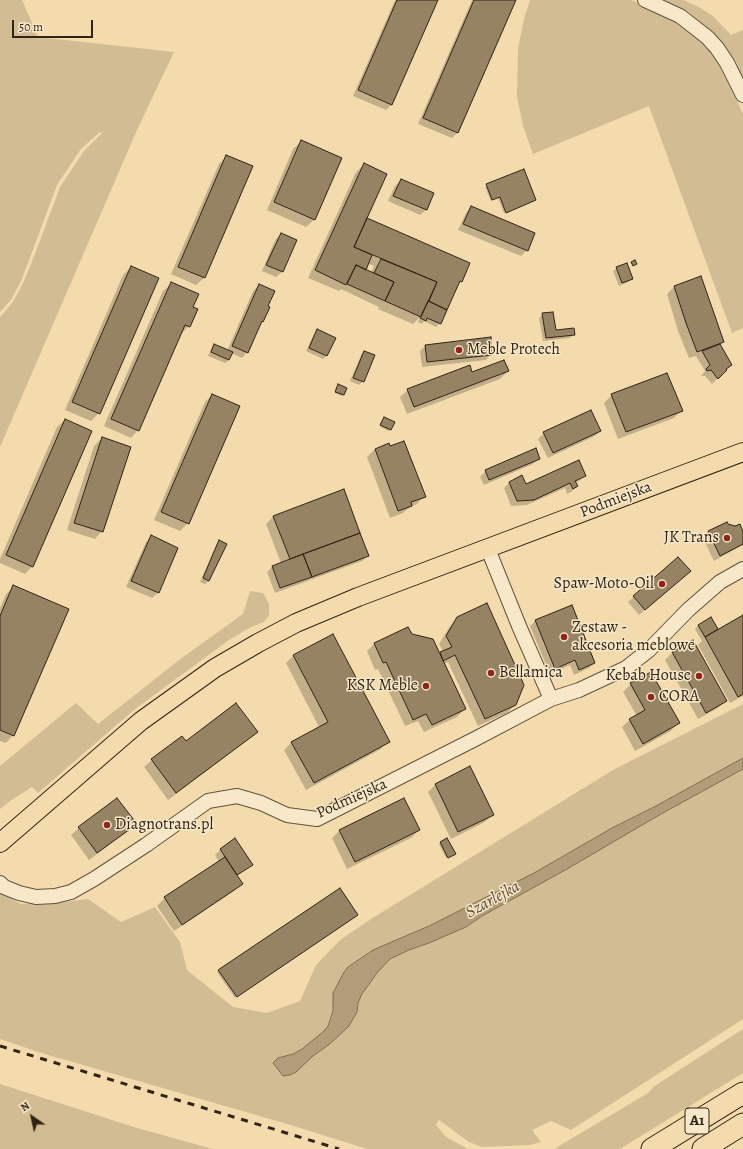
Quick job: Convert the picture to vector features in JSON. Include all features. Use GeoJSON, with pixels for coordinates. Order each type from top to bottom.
{"type":"FeatureCollection","features":[{"type":"Feature","properties":{"kind":"highway","name":"A1"},"geometry":{"type":"LineString","coordinates":[[652,1149],[743,1093]]}},
{"type":"Feature","properties":{"kind":"highway","name":"A1"},"geometry":{"type":"LineString","coordinates":[[703,1149],[743,1124]]}},
{"type":"Feature","properties":{"kind":"main road","name":"Podmiejska"},"geometry":{"type":"LineString","coordinates":[[0,843],[142,721],[215,668],[258,643],[303,620],[358,597],[743,452]]}},
{"type":"Feature","properties":{"kind":"street"},"geometry":{"type":"LineString","coordinates":[[645,0],[680,16],[707,37],[717,48],[727,63],[743,95]]}},
{"type":"Feature","properties":{"kind":"street"},"geometry":{"type":"LineString","coordinates":[[488,549],[519,626],[551,699]]}},
{"type":"Feature","properties":{"kind":"street","name":"Podmiejska"},"geometry":{"type":"LineString","coordinates":[[0,883],[19,893],[36,897],[55,896],[71,892],[94,879],[208,801],[237,796],[260,803],[287,815],[317,819],[551,699],[579,690],[626,668],[649,650],[688,610],[720,582],[743,569]]}},
{"type":"Feature","properties":{"kind":"shaded area"},"geometry":{"type":"Polygon","coordinates":[[[0,0],[22,0],[38,37],[174,52],[137,130],[0,447],[0,317],[13,302],[24,281],[60,187],[84,151],[102,133],[100,132],[81,149],[57,185],[22,279],[11,300],[0,312],[0,0]]]}},
{"type":"Feature","properties":{"kind":"shaded area"},"geometry":{"type":"Polygon","coordinates":[[[530,0],[631,0],[667,15],[691,30],[711,49],[726,73],[743,115],[743,328],[732,333],[649,106],[533,154],[523,126],[517,97],[518,49],[524,19],[530,0]]]}},
{"type":"Feature","properties":{"kind":"shaded area"},"geometry":{"type":"Polygon","coordinates":[[[660,0],[683,0],[699,7],[713,16],[731,35],[743,30],[743,81],[714,35],[689,12],[660,0]]]}},
{"type":"Feature","properties":{"kind":"shaded area"},"geometry":{"type":"Polygon","coordinates":[[[250,591],[263,593],[269,604],[269,615],[264,622],[249,628],[229,640],[135,709],[38,793],[32,787],[0,809],[0,766],[76,703],[98,724],[179,660],[243,614],[250,591]]]}},
{"type":"Feature","properties":{"kind":"shaded area"},"geometry":{"type":"Polygon","coordinates":[[[743,704],[743,758],[656,806],[612,828],[534,873],[429,926],[373,950],[348,967],[344,972],[333,993],[333,1011],[328,1026],[324,1031],[302,1049],[293,1054],[278,1058],[296,1072],[313,1056],[331,1043],[349,1026],[357,1012],[358,1003],[362,994],[377,973],[390,959],[466,927],[482,916],[743,769],[743,1019],[571,1130],[551,1121],[532,1130],[541,1142],[530,1145],[482,1147],[469,1142],[439,1120],[436,1125],[446,1137],[468,1149],[367,1149],[294,1126],[38,1052],[0,1039],[0,893],[21,904],[88,899],[121,922],[155,907],[180,942],[187,970],[233,1007],[267,1013],[300,1001],[316,965],[340,940],[371,919],[613,770],[743,704]]]}},
{"type":"Feature","properties":{"kind":"shaded area"},"geometry":{"type":"Polygon","coordinates":[[[743,1029],[743,1073],[620,1149],[554,1149],[648,1093],[653,1087],[743,1029]]]}},
{"type":"Feature","properties":{"kind":"shaded area"},"geometry":{"type":"Polygon","coordinates":[[[0,1084],[137,1128],[213,1149],[0,1149],[0,1084]]]}},
{"type":"Feature","properties":{"kind":"water","name":"Szarlejka"},"geometry":{"type":"Polygon","coordinates":[[[743,758],[743,769],[482,916],[466,927],[390,959],[377,973],[362,994],[358,1003],[357,1012],[349,1026],[331,1043],[313,1056],[296,1072],[290,1075],[283,1076],[273,1063],[278,1058],[293,1054],[302,1049],[324,1031],[328,1026],[333,1011],[333,993],[344,972],[348,967],[373,950],[429,926],[534,873],[612,828],[656,806],[743,758]]]}},
{"type":"Feature","properties":{"kind":"building"},"geometry":{"type":"Polygon","coordinates":[[[397,0],[438,0],[392,105],[358,90],[397,0]]]}},
{"type":"Feature","properties":{"kind":"building"},"geometry":{"type":"Polygon","coordinates":[[[474,0],[516,0],[458,133],[423,118],[474,0]]]}},
{"type":"Feature","properties":{"kind":"building"},"geometry":{"type":"Polygon","coordinates":[[[301,140],[342,158],[315,220],[274,202],[301,140]]]}},
{"type":"Feature","properties":{"kind":"building"},"geometry":{"type":"Polygon","coordinates":[[[226,155],[253,166],[205,278],[178,267],[226,155]]]}},
{"type":"Feature","properties":{"kind":"building"},"geometry":{"type":"Polygon","coordinates":[[[364,163],[387,174],[354,247],[372,255],[366,270],[356,265],[346,285],[315,270],[364,163]]]}},
{"type":"Feature","properties":{"kind":"building"},"geometry":{"type":"Polygon","coordinates":[[[524,169],[536,200],[506,213],[500,197],[492,200],[486,184],[524,169]]]}},
{"type":"Feature","properties":{"kind":"building"},"geometry":{"type":"Polygon","coordinates":[[[401,179],[434,193],[427,210],[393,196],[401,179]]]}},
{"type":"Feature","properties":{"kind":"building"},"geometry":{"type":"Polygon","coordinates":[[[471,206],[535,233],[528,251],[463,224],[471,206]]]}},
{"type":"Feature","properties":{"kind":"building"},"geometry":{"type":"Polygon","coordinates":[[[367,218],[470,263],[447,310],[429,301],[437,282],[354,247],[367,218]]]}},
{"type":"Feature","properties":{"kind":"building"},"geometry":{"type":"Polygon","coordinates":[[[281,233],[297,240],[283,272],[266,265],[281,233]]]}},
{"type":"Feature","properties":{"kind":"building"},"geometry":{"type":"Polygon","coordinates":[[[381,259],[437,282],[421,317],[385,301],[394,282],[374,273],[381,259]]]}},
{"type":"Feature","properties":{"kind":"building"},"geometry":{"type":"Polygon","coordinates":[[[635,260],[637,264],[633,266],[631,262],[635,260]]]}},
{"type":"Feature","properties":{"kind":"building"},"geometry":{"type":"Polygon","coordinates":[[[627,263],[633,279],[622,283],[616,267],[627,263]]]}},
{"type":"Feature","properties":{"kind":"building"},"geometry":{"type":"Polygon","coordinates":[[[356,265],[394,282],[385,301],[347,284],[356,265]]]}},
{"type":"Feature","properties":{"kind":"building"},"geometry":{"type":"Polygon","coordinates":[[[131,266],[159,278],[100,414],[72,402],[131,266]]]}},
{"type":"Feature","properties":{"kind":"building"},"geometry":{"type":"Polygon","coordinates":[[[701,276],[724,342],[697,352],[674,286],[701,276]]]}},
{"type":"Feature","properties":{"kind":"building"},"geometry":{"type":"Polygon","coordinates":[[[171,282],[199,294],[193,307],[198,309],[190,327],[185,325],[139,431],[111,419],[171,282]]]}},
{"type":"Feature","properties":{"kind":"building"},"geometry":{"type":"Polygon","coordinates":[[[259,284],[275,291],[268,306],[270,307],[248,353],[232,346],[259,284]]]}},
{"type":"Feature","properties":{"kind":"building"},"geometry":{"type":"Polygon","coordinates":[[[428,301],[447,310],[441,324],[427,318],[426,321],[420,318],[428,301]]]}},
{"type":"Feature","properties":{"kind":"building"},"geometry":{"type":"Polygon","coordinates":[[[553,312],[556,330],[574,328],[575,335],[546,338],[542,313],[553,312]]]}},
{"type":"Feature","properties":{"kind":"building"},"geometry":{"type":"Polygon","coordinates":[[[317,329],[336,338],[327,356],[309,348],[317,329]]]}},
{"type":"Feature","properties":{"kind":"building","name":"Meble Protech"},"geometry":{"type":"Polygon","coordinates":[[[491,337],[492,355],[427,362],[425,345],[491,337]]]}},
{"type":"Feature","properties":{"kind":"building"},"geometry":{"type":"Polygon","coordinates":[[[214,344],[233,352],[229,360],[211,352],[214,344]]]}},
{"type":"Feature","properties":{"kind":"building"},"geometry":{"type":"Polygon","coordinates":[[[720,344],[732,365],[726,369],[727,370],[718,379],[711,370],[707,371],[706,369],[710,365],[702,351],[720,344]]]}},
{"type":"Feature","properties":{"kind":"building"},"geometry":{"type":"Polygon","coordinates":[[[364,351],[375,355],[364,382],[353,378],[364,351]]]}},
{"type":"Feature","properties":{"kind":"building"},"geometry":{"type":"Polygon","coordinates":[[[504,360],[509,371],[414,407],[407,389],[470,365],[472,372],[504,360]]]}},
{"type":"Feature","properties":{"kind":"building"},"geometry":{"type":"Polygon","coordinates":[[[667,373],[683,411],[626,432],[611,394],[667,373]]]}},
{"type":"Feature","properties":{"kind":"building"},"geometry":{"type":"Polygon","coordinates":[[[338,384],[347,388],[344,395],[335,392],[338,384]]]}},
{"type":"Feature","properties":{"kind":"building"},"geometry":{"type":"Polygon","coordinates":[[[212,394],[240,406],[189,524],[161,512],[212,394]]]}},
{"type":"Feature","properties":{"kind":"building"},"geometry":{"type":"Polygon","coordinates":[[[591,410],[601,431],[553,453],[543,432],[591,410]]]}},
{"type":"Feature","properties":{"kind":"building"},"geometry":{"type":"Polygon","coordinates":[[[384,417],[395,422],[391,430],[380,425],[384,417]]]}},
{"type":"Feature","properties":{"kind":"building"},"geometry":{"type":"Polygon","coordinates":[[[65,419],[92,431],[33,567],[6,555],[65,419]]]}},
{"type":"Feature","properties":{"kind":"building"},"geometry":{"type":"Polygon","coordinates":[[[102,437],[131,447],[103,532],[74,523],[102,437]]]}},
{"type":"Feature","properties":{"kind":"building"},"geometry":{"type":"Polygon","coordinates":[[[404,441],[426,497],[411,502],[412,506],[398,511],[375,449],[389,443],[390,446],[404,441]]]}},
{"type":"Feature","properties":{"kind":"building"},"geometry":{"type":"Polygon","coordinates":[[[536,448],[540,459],[489,480],[485,470],[536,448]]]}},
{"type":"Feature","properties":{"kind":"building"},"geometry":{"type":"Polygon","coordinates":[[[579,460],[586,476],[575,481],[578,486],[573,489],[570,483],[534,500],[517,501],[509,482],[522,475],[526,484],[579,460]]]}},
{"type":"Feature","properties":{"kind":"building"},"geometry":{"type":"Polygon","coordinates":[[[344,489],[360,533],[290,559],[273,516],[344,489]]]}},
{"type":"Feature","properties":{"kind":"building","name":"JK Trans"},"geometry":{"type":"Polygon","coordinates":[[[727,522],[728,524],[735,526],[740,524],[743,532],[743,544],[720,556],[708,531],[727,522]]]}},
{"type":"Feature","properties":{"kind":"building"},"geometry":{"type":"Polygon","coordinates":[[[360,533],[369,556],[312,577],[303,554],[360,533]]]}},
{"type":"Feature","properties":{"kind":"building"},"geometry":{"type":"Polygon","coordinates":[[[151,535],[178,548],[159,593],[131,581],[151,535]]]}},
{"type":"Feature","properties":{"kind":"building"},"geometry":{"type":"Polygon","coordinates":[[[219,540],[227,544],[209,581],[203,578],[219,540]]]}},
{"type":"Feature","properties":{"kind":"building"},"geometry":{"type":"Polygon","coordinates":[[[303,554],[312,577],[280,588],[272,566],[303,554]]]}},
{"type":"Feature","properties":{"kind":"building","name":"Spaw-Moto-Oil"},"geometry":{"type":"Polygon","coordinates":[[[678,557],[691,571],[645,610],[633,596],[678,557]]]}},
{"type":"Feature","properties":{"kind":"building"},"geometry":{"type":"Polygon","coordinates":[[[13,585],[69,609],[14,736],[0,730],[0,616],[13,585]]]}},
{"type":"Feature","properties":{"kind":"building","name":"Bellamica"},"geometry":{"type":"Polygon","coordinates":[[[487,603],[524,685],[516,705],[485,719],[455,655],[443,661],[440,652],[452,647],[446,636],[457,617],[487,603]]]}},
{"type":"Feature","properties":{"kind":"building","name":"Zestaw - akcesoria meblowe"},"geometry":{"type":"Polygon","coordinates":[[[572,605],[595,663],[579,670],[575,660],[555,669],[535,620],[572,605]]]}},
{"type":"Feature","properties":{"kind":"building"},"geometry":{"type":"Polygon","coordinates":[[[743,615],[743,694],[738,697],[705,637],[743,615]]]}},
{"type":"Feature","properties":{"kind":"building"},"geometry":{"type":"Polygon","coordinates":[[[711,617],[718,629],[705,637],[698,625],[711,617]]]}},
{"type":"Feature","properties":{"kind":"building","name":"KSK Meble"},"geometry":{"type":"Polygon","coordinates":[[[408,627],[412,634],[433,639],[466,709],[432,725],[426,714],[413,720],[386,662],[383,663],[374,643],[408,627]]]}},
{"type":"Feature","properties":{"kind":"building"},"geometry":{"type":"Polygon","coordinates":[[[333,634],[390,742],[314,783],[291,742],[328,722],[293,655],[333,634]]]}},
{"type":"Feature","properties":{"kind":"building","name":"Kebab House"},"geometry":{"type":"Polygon","coordinates":[[[693,640],[727,701],[706,713],[672,652],[693,640]]]}},
{"type":"Feature","properties":{"kind":"building","name":"CORA"},"geometry":{"type":"Polygon","coordinates":[[[651,672],[680,723],[643,744],[629,719],[645,710],[630,683],[651,672]]]}},
{"type":"Feature","properties":{"kind":"building"},"geometry":{"type":"Polygon","coordinates":[[[236,703],[258,732],[176,793],[151,759],[182,736],[186,741],[236,703]]]}},
{"type":"Feature","properties":{"kind":"building"},"geometry":{"type":"Polygon","coordinates":[[[470,766],[494,815],[458,832],[435,784],[470,766]]]}},
{"type":"Feature","properties":{"kind":"building","name":"Diagnotrans.pl"},"geometry":{"type":"Polygon","coordinates":[[[117,798],[137,824],[97,853],[78,827],[117,798]]]}},
{"type":"Feature","properties":{"kind":"building"},"geometry":{"type":"Polygon","coordinates":[[[404,798],[420,830],[355,862],[339,830],[404,798]]]}},
{"type":"Feature","properties":{"kind":"building"},"geometry":{"type":"Polygon","coordinates":[[[235,838],[253,865],[237,875],[220,849],[235,838]]]}},
{"type":"Feature","properties":{"kind":"building"},"geometry":{"type":"Polygon","coordinates":[[[447,838],[456,854],[448,858],[440,842],[447,838]]]}},
{"type":"Feature","properties":{"kind":"building"},"geometry":{"type":"Polygon","coordinates":[[[225,857],[243,884],[182,925],[164,897],[225,857]]]}},
{"type":"Feature","properties":{"kind":"building"},"geometry":{"type":"Polygon","coordinates":[[[340,888],[358,915],[237,997],[218,970],[340,888]]]}},
{"type":"Feature","properties":{"kind":"railway"},"geometry":{"type":"LineString","coordinates":[[0,1046],[339,1149]]}},
{"type":"Feature","properties":{"kind":"place","name":"Meble Protech"},"geometry":{"type":"Point","coordinates":[459,350]}},
{"type":"Feature","properties":{"kind":"place","name":"JK Trans"},"geometry":{"type":"Point","coordinates":[727,538]}},
{"type":"Feature","properties":{"kind":"place","name":"Spaw-Moto-Oil"},"geometry":{"type":"Point","coordinates":[662,584]}},
{"type":"Feature","properties":{"kind":"place","name":"Zestaw - akcesoria meblowe"},"geometry":{"type":"Point","coordinates":[564,637]}},
{"type":"Feature","properties":{"kind":"place","name":"Bellamica"},"geometry":{"type":"Point","coordinates":[491,673]}},
{"type":"Feature","properties":{"kind":"place","name":"Kebab House"},"geometry":{"type":"Point","coordinates":[699,676]}},
{"type":"Feature","properties":{"kind":"place","name":"KSK Meble"},"geometry":{"type":"Point","coordinates":[426,686]}},
{"type":"Feature","properties":{"kind":"place","name":"CORA"},"geometry":{"type":"Point","coordinates":[651,697]}},
{"type":"Feature","properties":{"kind":"place","name":"Diagnotrans.pl"},"geometry":{"type":"Point","coordinates":[107,825]}}]}
